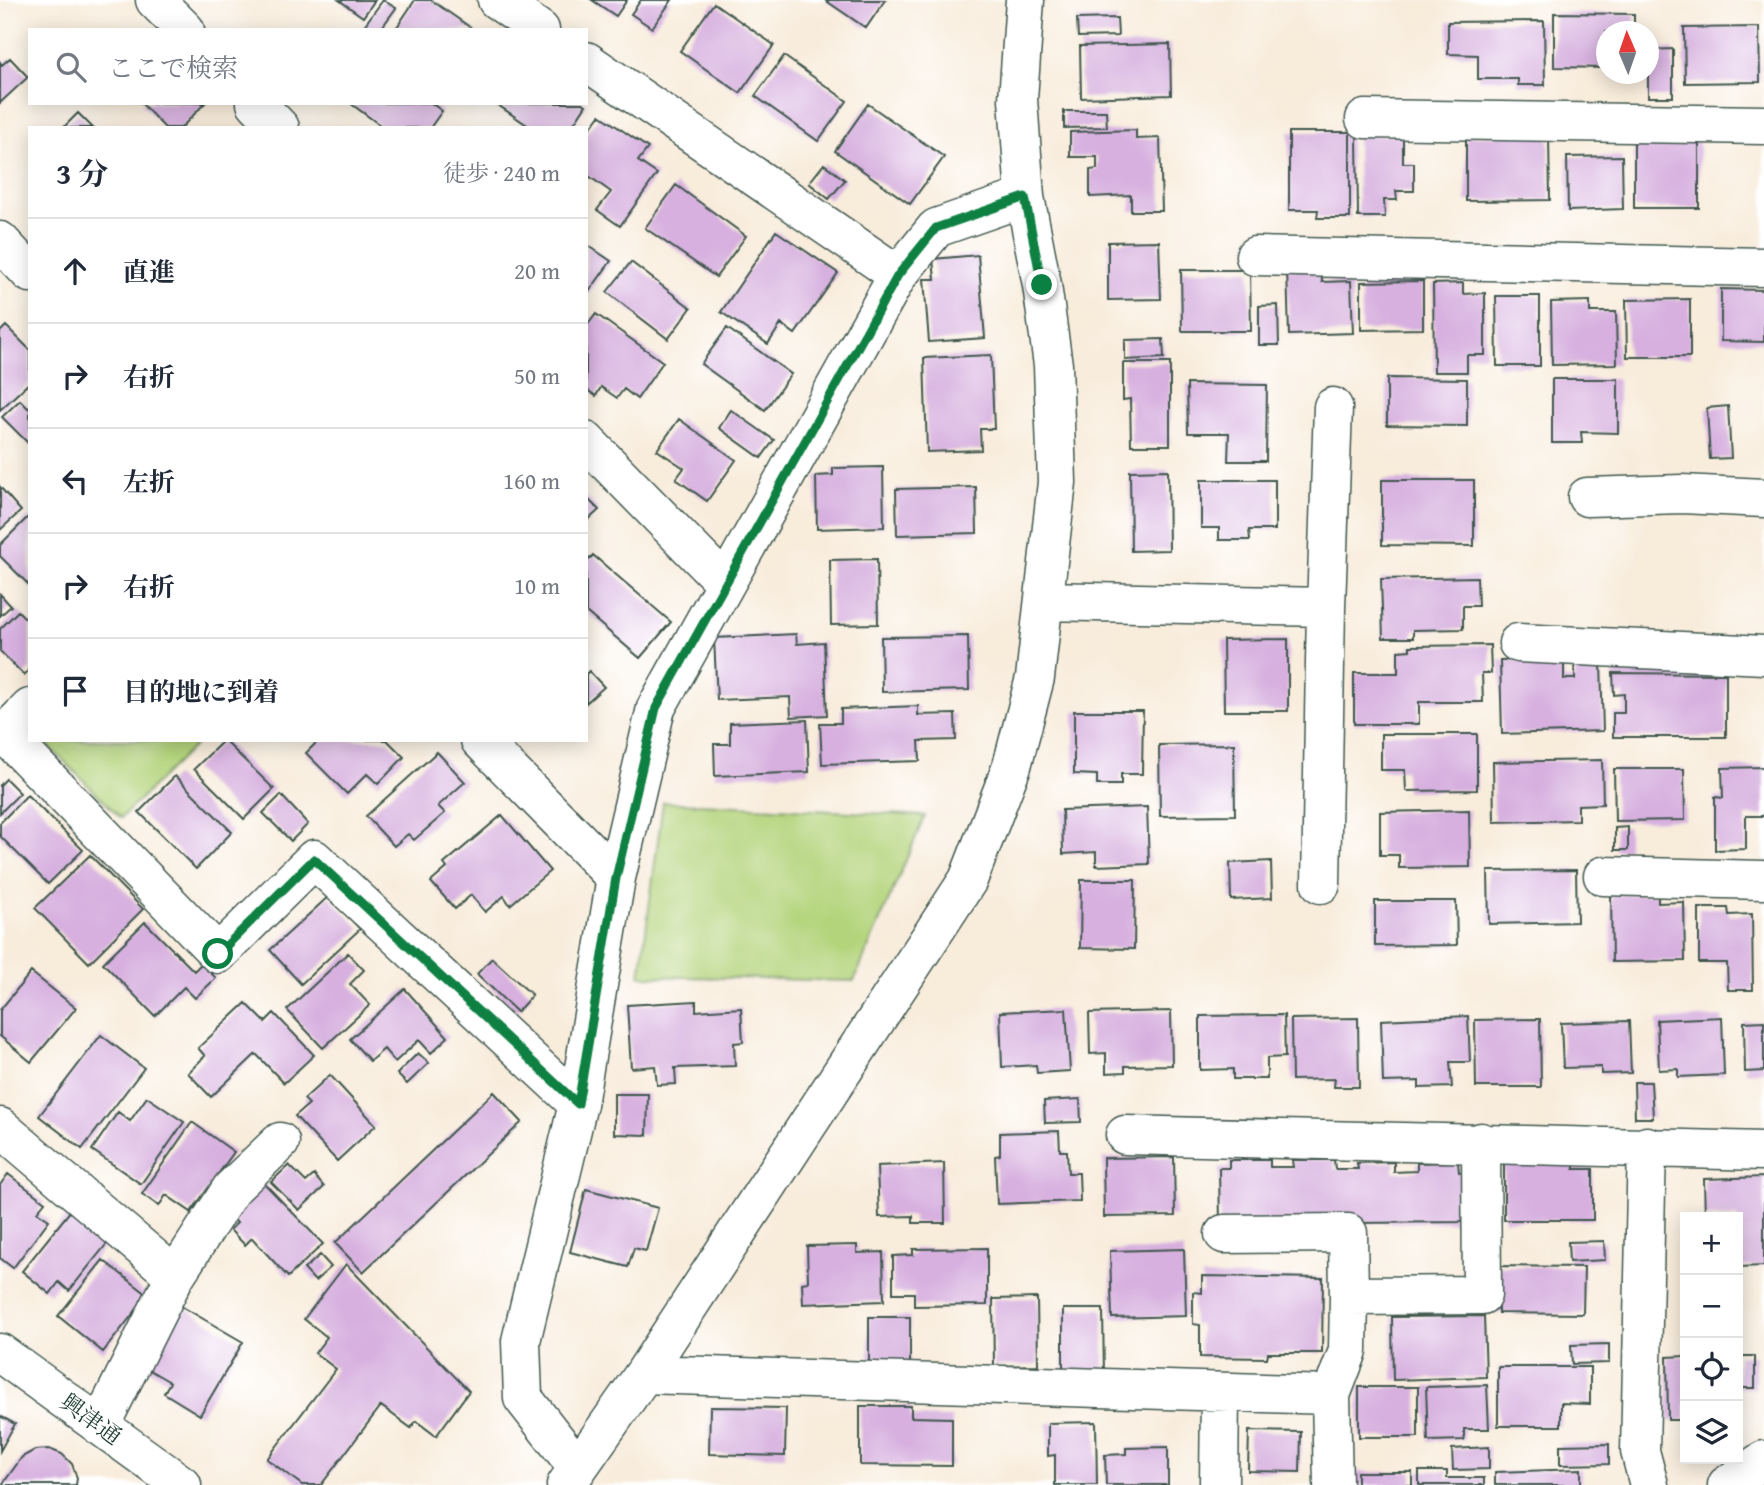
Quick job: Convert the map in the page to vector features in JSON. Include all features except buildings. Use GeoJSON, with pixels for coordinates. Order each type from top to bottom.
{"type":"FeatureCollection","features":[{"type":"Feature","properties":{"kind":"street"},"geometry":{"type":"LineString","coordinates":[[155,0],[182,28]]}},
{"type":"Feature","properties":{"kind":"street"},"geometry":{"type":"LineString","coordinates":[[497,0],[537,28]]}},
{"type":"Feature","properties":{"kind":"street"},"geometry":{"type":"LineString","coordinates":[[1025,0],[1018,99],[1025,197],[1042,285],[1053,365],[1057,482],[1035,678],[1012,766],[968,880],[644,1374],[572,1476],[523,1398],[521,1341],[578,1104],[616,878],[656,708],[898,275],[936,228],[1025,197]]}},
{"type":"Feature","properties":{"kind":"street"},"geometry":{"type":"LineString","coordinates":[[588,62],[898,275]]}},
{"type":"Feature","properties":{"kind":"street"},"geometry":{"type":"LineString","coordinates":[[258,105],[278,126]]}},
{"type":"Feature","properties":{"kind":"street"},"geometry":{"type":"LineString","coordinates":[[1365,119],[1764,125]]}},
{"type":"Feature","properties":{"kind":"street"},"geometry":{"type":"LineString","coordinates":[[0,241],[28,271]]}},
{"type":"Feature","properties":{"kind":"street"},"geometry":{"type":"LineString","coordinates":[[1255,256],[1764,267]]}},
{"type":"Feature","properties":{"kind":"street"},"geometry":{"type":"LineString","coordinates":[[1321,884],[1333,407]]}},
{"type":"Feature","properties":{"kind":"street"},"geometry":{"type":"LineString","coordinates":[[588,443],[725,583]]}},
{"type":"Feature","properties":{"kind":"street"},"geometry":{"type":"LineString","coordinates":[[1587,497],[1682,494],[1764,498]]}},
{"type":"Feature","properties":{"kind":"street"},"geometry":{"type":"LineString","coordinates":[[1045,601],[1326,607]]}},
{"type":"Feature","properties":{"kind":"street"},"geometry":{"type":"LineString","coordinates":[[1518,643],[1764,655]]}},
{"type":"Feature","properties":{"kind":"street"},"geometry":{"type":"LineString","coordinates":[[8,727],[218,954],[314,859],[578,1104]]}},
{"type":"Feature","properties":{"kind":"street"},"geometry":{"type":"LineString","coordinates":[[482,742],[616,878]]}},
{"type":"Feature","properties":{"kind":"street"},"geometry":{"type":"LineString","coordinates":[[1603,876],[1764,880]]}},
{"type":"Feature","properties":{"kind":"street"},"geometry":{"type":"LineString","coordinates":[[0,1127],[175,1276]]}},
{"type":"Feature","properties":{"kind":"street"},"geometry":{"type":"LineString","coordinates":[[1125,1135],[1764,1151]]}},
{"type":"Feature","properties":{"kind":"street"},"geometry":{"type":"LineString","coordinates":[[100,1426],[175,1276],[231,1189],[280,1142]]}},
{"type":"Feature","properties":{"kind":"street"},"geometry":{"type":"LineString","coordinates":[[1349,1296],[1482,1295],[1481,1142]]}},
{"type":"Feature","properties":{"kind":"street"},"geometry":{"type":"LineString","coordinates":[[1647,1146],[1640,1451],[1649,1485]]}},
{"type":"Feature","properties":{"kind":"street"},"geometry":{"type":"LineString","coordinates":[[1224,1234],[1348,1233],[1348,1351],[1331,1395],[1333,1485]]}},
{"type":"Feature","properties":{"kind":"street","name":"興津通"},"geometry":{"type":"LineString","coordinates":[[0,1353],[182,1485]]}},
{"type":"Feature","properties":{"kind":"street"},"geometry":{"type":"LineString","coordinates":[[644,1374],[1331,1395]]}},
{"type":"Feature","properties":{"kind":"street"},"geometry":{"type":"LineString","coordinates":[[1219,1485],[1220,1392]]}},
{"type":"Feature","properties":{"kind":"street"},"geometry":{"type":"LineString","coordinates":[[1727,1485],[1764,1460]]}},
{"type":"Feature","properties":{"kind":"green space"},"geometry":{"type":"Polygon","coordinates":[[[45,742],[198,742],[121,818],[45,742]]]}},
{"type":"Feature","properties":{"kind":"green space"},"geometry":{"type":"Polygon","coordinates":[[[663,802],[925,816],[854,981],[640,976],[663,802]]]}},
{"type":"Feature","properties":{"kind":"route"},"geometry":{"type":"LineString","coordinates":[[218,954],[314,859],[578,1104],[616,878],[656,708],[898,275],[936,228],[1025,197],[1042,285]]}}]}
